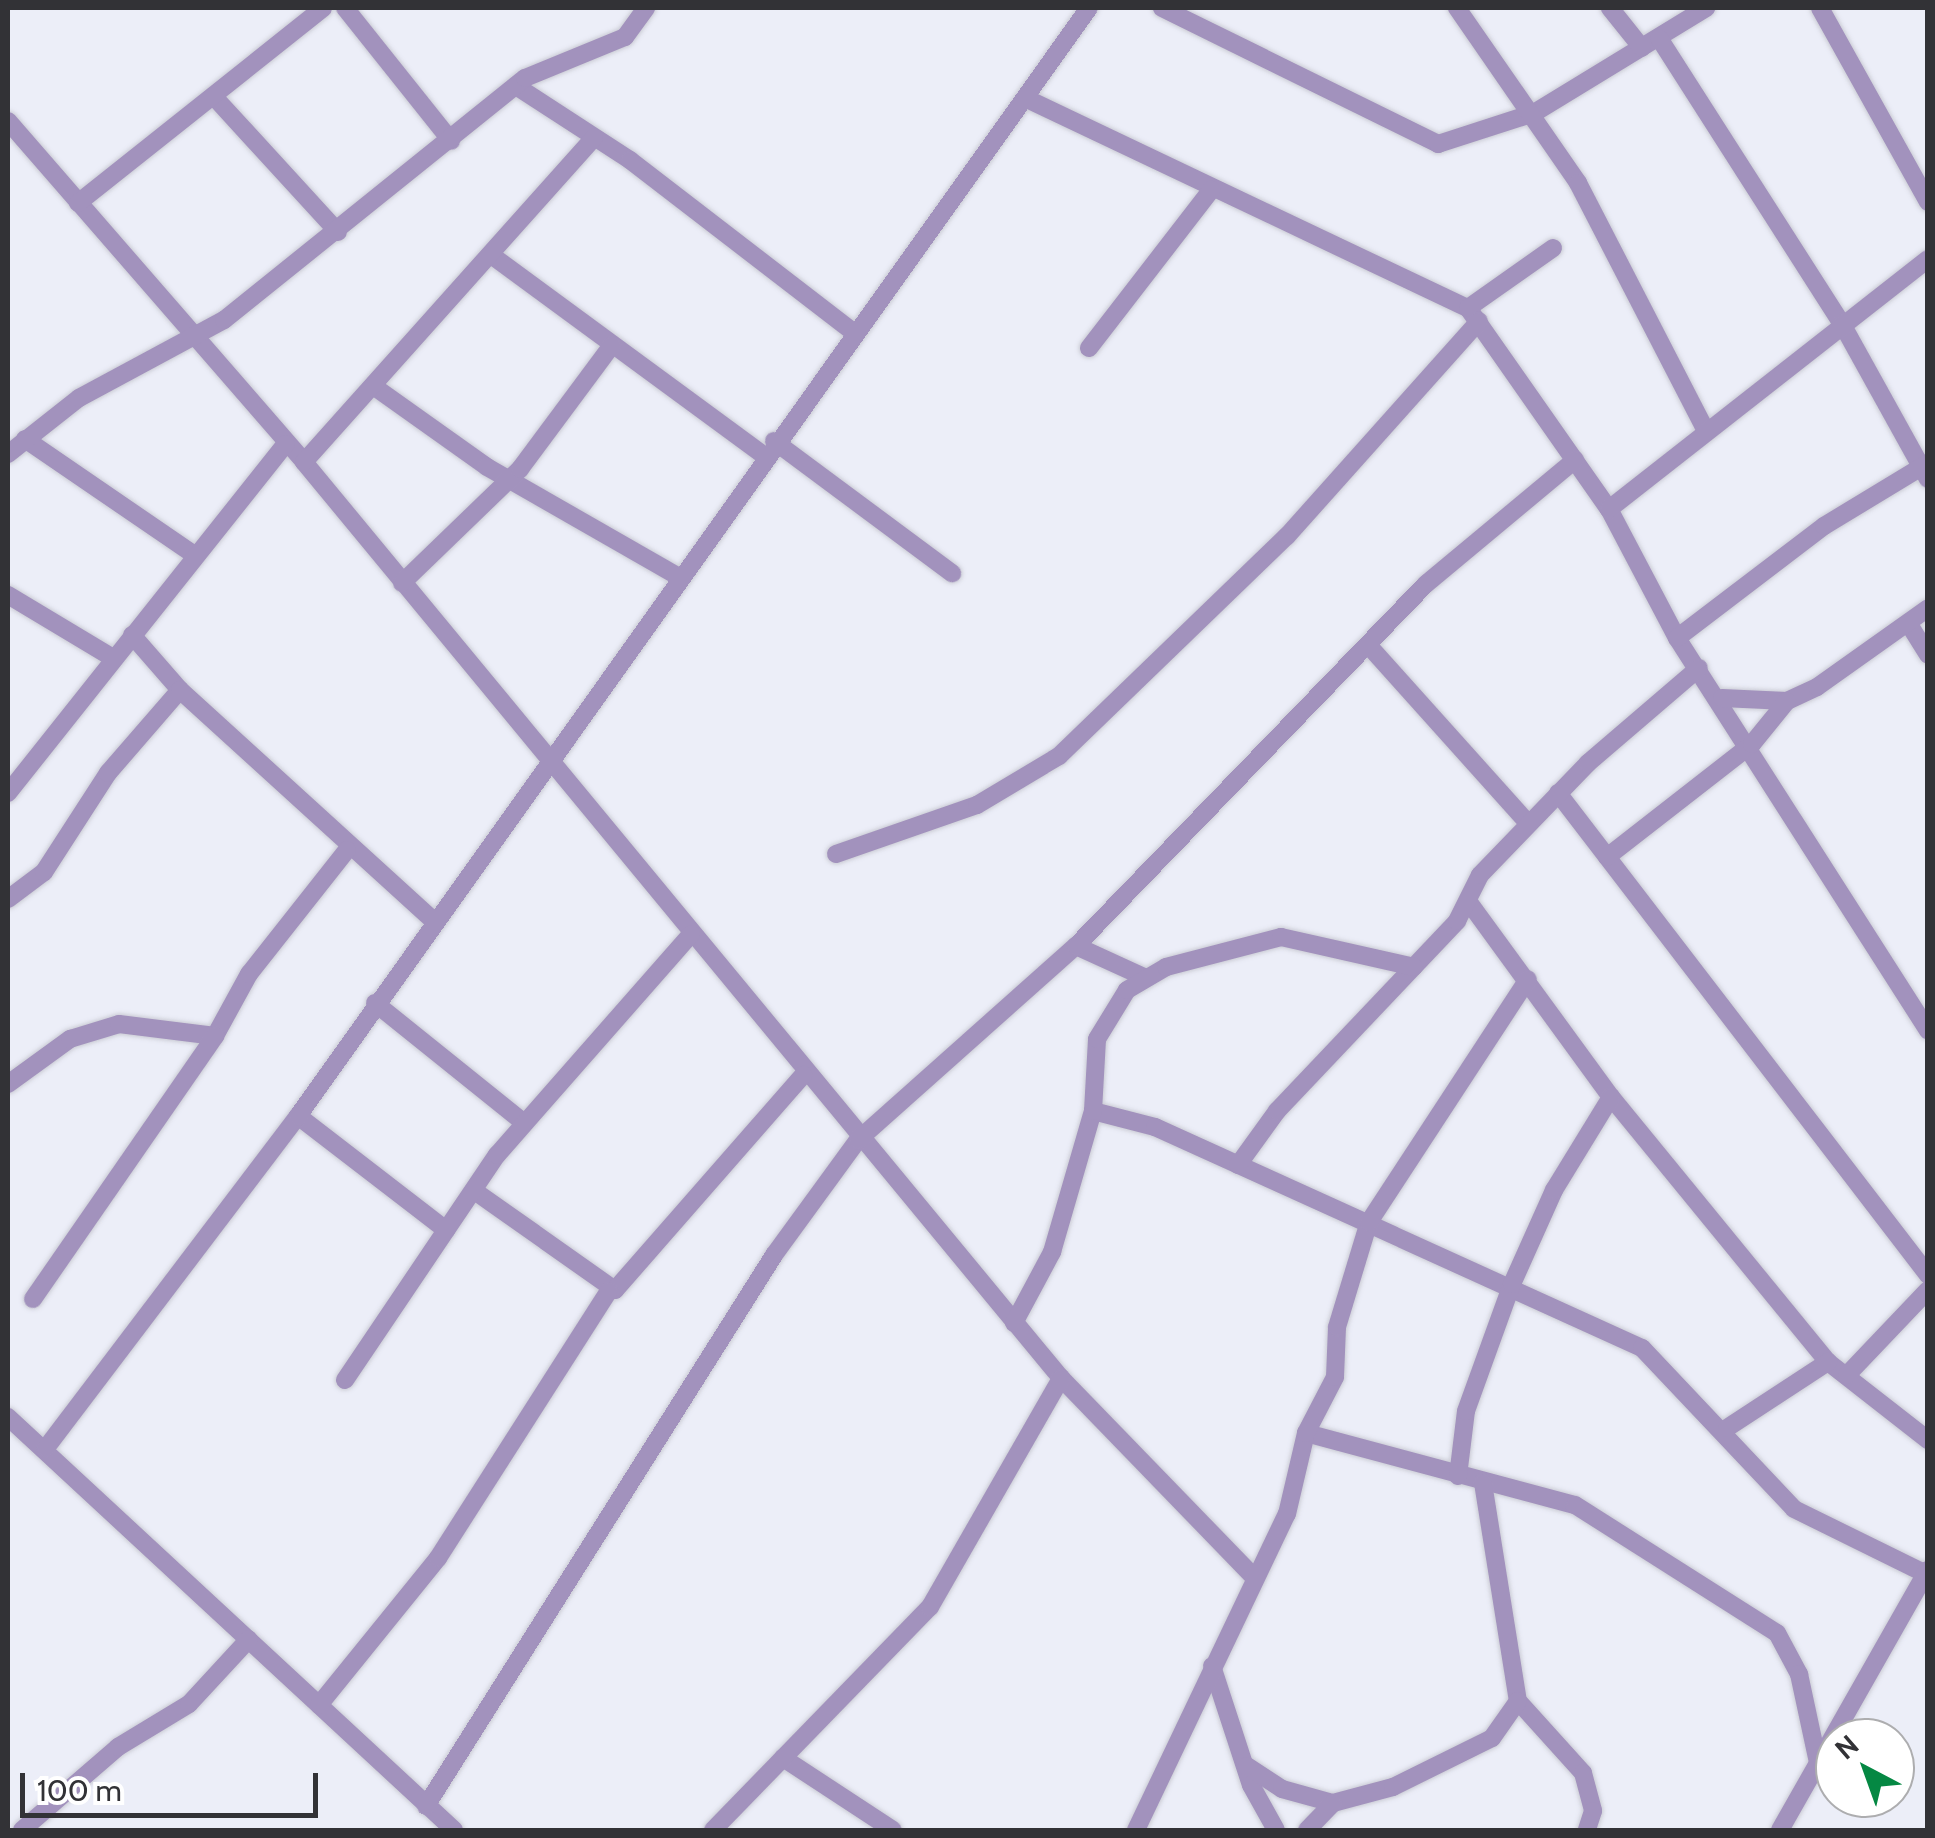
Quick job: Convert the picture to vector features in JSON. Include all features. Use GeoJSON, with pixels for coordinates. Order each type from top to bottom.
{"type":"FeatureCollection","features":[{"type":"Feature","properties":{"kind":"street"},"geometry":{"type":"LineString","coordinates":[[78,202],[217,100],[323,8]]}},
{"type":"Feature","properties":{"kind":"street"},"geometry":{"type":"LineString","coordinates":[[345,8],[450,141]]}},
{"type":"Feature","properties":{"kind":"street"},"geometry":{"type":"LineString","coordinates":[[8,454],[79,398],[196,338],[338,232],[516,86],[558,59],[625,37],[646,8]]}},
{"type":"Feature","properties":{"kind":"street"},"geometry":{"type":"LineString","coordinates":[[46,1448],[298,1116],[432,919],[553,760],[852,332],[1089,8]]}},
{"type":"Feature","properties":{"kind":"street"},"geometry":{"type":"LineString","coordinates":[[1162,8],[1438,144],[1534,113],[1706,8]]}},
{"type":"Feature","properties":{"kind":"street"},"geometry":{"type":"LineString","coordinates":[[1457,8],[1534,113],[1610,236],[1705,429]]}},
{"type":"Feature","properties":{"kind":"street"},"geometry":{"type":"LineString","coordinates":[[1610,8],[1642,48]]}},
{"type":"Feature","properties":{"kind":"street"},"geometry":{"type":"LineString","coordinates":[[1820,8],[1928,202]]}},
{"type":"Feature","properties":{"kind":"street"},"geometry":{"type":"LineString","coordinates":[[1659,38],[1842,324],[1925,470],[1764,568],[1677,638]]}},
{"type":"Feature","properties":{"kind":"street"},"geometry":{"type":"LineString","coordinates":[[516,86],[594,138],[852,332]]}},
{"type":"Feature","properties":{"kind":"street"},"geometry":{"type":"LineString","coordinates":[[1025,98],[1473,314],[1609,509],[1677,638],[1752,744],[1928,1031]]}},
{"type":"Feature","properties":{"kind":"street"},"geometry":{"type":"LineString","coordinates":[[217,100],[338,232]]}},
{"type":"Feature","properties":{"kind":"street"},"geometry":{"type":"LineString","coordinates":[[8,121],[304,462],[553,760],[802,1075],[1014,1323],[1254,1578]]}},
{"type":"Feature","properties":{"kind":"street"},"geometry":{"type":"LineString","coordinates":[[304,462],[376,388],[594,138]]}},
{"type":"Feature","properties":{"kind":"street"},"geometry":{"type":"LineString","coordinates":[[1089,348],[1211,190]]}},
{"type":"Feature","properties":{"kind":"street"},"geometry":{"type":"LineString","coordinates":[[836,854],[977,805],[1059,756],[1286,536],[1473,314],[1553,248]]}},
{"type":"Feature","properties":{"kind":"street"},"geometry":{"type":"LineString","coordinates":[[494,256],[612,345],[952,573]]}},
{"type":"Feature","properties":{"kind":"street"},"geometry":{"type":"LineString","coordinates":[[1609,509],[1705,429],[1928,259]]}},
{"type":"Feature","properties":{"kind":"street"},"geometry":{"type":"LineString","coordinates":[[402,583],[508,480],[612,345]]}},
{"type":"Feature","properties":{"kind":"street"},"geometry":{"type":"LineString","coordinates":[[376,388],[508,480],[679,577]]}},
{"type":"Feature","properties":{"kind":"street"},"geometry":{"type":"LineString","coordinates":[[25,439],[196,556]]}},
{"type":"Feature","properties":{"kind":"street"},"geometry":{"type":"LineString","coordinates":[[8,792],[286,444]]}},
{"type":"Feature","properties":{"kind":"street"},"geometry":{"type":"LineString","coordinates":[[426,1806],[774,1255],[858,1140],[1076,946],[1426,584],[1575,460]]}},
{"type":"Feature","properties":{"kind":"street"},"geometry":{"type":"LineString","coordinates":[[8,595],[112,658]]}},
{"type":"Feature","properties":{"kind":"street"},"geometry":{"type":"LineString","coordinates":[[1607,857],[1752,744],[1786,700],[1910,626],[1928,608]]}},
{"type":"Feature","properties":{"kind":"street"},"geometry":{"type":"LineString","coordinates":[[1910,626],[1928,655]]}},
{"type":"Feature","properties":{"kind":"street"},"geometry":{"type":"LineString","coordinates":[[132,635],[180,690],[347,850],[432,919]]}},
{"type":"Feature","properties":{"kind":"street"},"geometry":{"type":"LineString","coordinates":[[1369,646],[1528,823]]}},
{"type":"Feature","properties":{"kind":"street"},"geometry":{"type":"LineString","coordinates":[[1238,1165],[1414,967],[1528,823],[1699,668]]}},
{"type":"Feature","properties":{"kind":"street"},"geometry":{"type":"LineString","coordinates":[[8,898],[44,872],[108,773],[180,690]]}},
{"type":"Feature","properties":{"kind":"street"},"geometry":{"type":"LineString","coordinates":[[1722,698],[1786,700]]}},
{"type":"Feature","properties":{"kind":"street"},"geometry":{"type":"LineString","coordinates":[[1558,793],[1928,1275]]}},
{"type":"Feature","properties":{"kind":"street"},"geometry":{"type":"LineString","coordinates":[[32,1299],[215,1036],[242,983],[347,850]]}},
{"type":"Feature","properties":{"kind":"street"},"geometry":{"type":"LineString","coordinates":[[1468,901],[1611,1097],[1828,1362],[1928,1440]]}},
{"type":"Feature","properties":{"kind":"street"},"geometry":{"type":"LineString","coordinates":[[345,1380],[524,1122],[692,934]]}},
{"type":"Feature","properties":{"kind":"street"},"geometry":{"type":"LineString","coordinates":[[1014,1323],[1052,1252],[1093,1112],[1104,1019],[1144,977],[1280,937],[1414,967]]}},
{"type":"Feature","properties":{"kind":"street"},"geometry":{"type":"LineString","coordinates":[[1076,946],[1144,977]]}},
{"type":"Feature","properties":{"kind":"street"},"geometry":{"type":"LineString","coordinates":[[1136,1830],[1294,1494],[1306,1433],[1335,1377],[1336,1327],[1370,1222],[1528,979]]}},
{"type":"Feature","properties":{"kind":"street"},"geometry":{"type":"LineString","coordinates":[[375,1003],[524,1122]]}},
{"type":"Feature","properties":{"kind":"street"},"geometry":{"type":"LineString","coordinates":[[8,1084],[70,1039],[120,1024],[215,1036]]}},
{"type":"Feature","properties":{"kind":"street"},"geometry":{"type":"LineString","coordinates":[[319,1704],[438,1558],[609,1291],[802,1075]]}},
{"type":"Feature","properties":{"kind":"street"},"geometry":{"type":"LineString","coordinates":[[1458,1476],[1466,1411],[1512,1284],[1554,1190],[1611,1097]]}},
{"type":"Feature","properties":{"kind":"street"},"geometry":{"type":"LineString","coordinates":[[1093,1112],[1155,1126],[1512,1284],[1642,1348],[1727,1428],[1794,1509],[1927,1572],[1844,1718]]}},
{"type":"Feature","properties":{"kind":"street"},"geometry":{"type":"LineString","coordinates":[[298,1116],[446,1230]]}},
{"type":"Feature","properties":{"kind":"street"},"geometry":{"type":"LineString","coordinates":[[476,1192],[609,1291]]}},
{"type":"Feature","properties":{"kind":"street"},"geometry":{"type":"LineString","coordinates":[[1847,1376],[1928,1290]]}},
{"type":"Feature","properties":{"kind":"street"},"geometry":{"type":"LineString","coordinates":[[1727,1428],[1828,1362]]}},
{"type":"Feature","properties":{"kind":"street"},"geometry":{"type":"LineString","coordinates":[[713,1830],[930,1607],[1062,1378]]}},
{"type":"Feature","properties":{"kind":"street"},"geometry":{"type":"LineString","coordinates":[[8,1417],[46,1448],[454,1830]]}},
{"type":"Feature","properties":{"kind":"street"},"geometry":{"type":"LineString","coordinates":[[1306,1433],[1575,1505],[1778,1633],[1799,1674],[1815,1750]]}},
{"type":"Feature","properties":{"kind":"street"},"geometry":{"type":"LineString","coordinates":[[1482,1483],[1518,1701],[1592,1790],[1587,1830]]}},
{"type":"Feature","properties":{"kind":"street"},"geometry":{"type":"LineString","coordinates":[[22,1830],[118,1747],[190,1704],[249,1639]]}},
{"type":"Feature","properties":{"kind":"street"},"geometry":{"type":"LineString","coordinates":[[1212,1666],[1246,1766],[1276,1830]]}},
{"type":"Feature","properties":{"kind":"street"},"geometry":{"type":"LineString","coordinates":[[1246,1766],[1282,1789],[1333,1803],[1392,1787],[1492,1738],[1518,1701]]}},
{"type":"Feature","properties":{"kind":"street"},"geometry":{"type":"LineString","coordinates":[[783,1758],[893,1830]]}},
{"type":"Feature","properties":{"kind":"street"},"geometry":{"type":"LineString","coordinates":[[1780,1830],[1815,1769]]}},
{"type":"Feature","properties":{"kind":"street"},"geometry":{"type":"LineString","coordinates":[[1307,1830],[1333,1803]]}}]}
